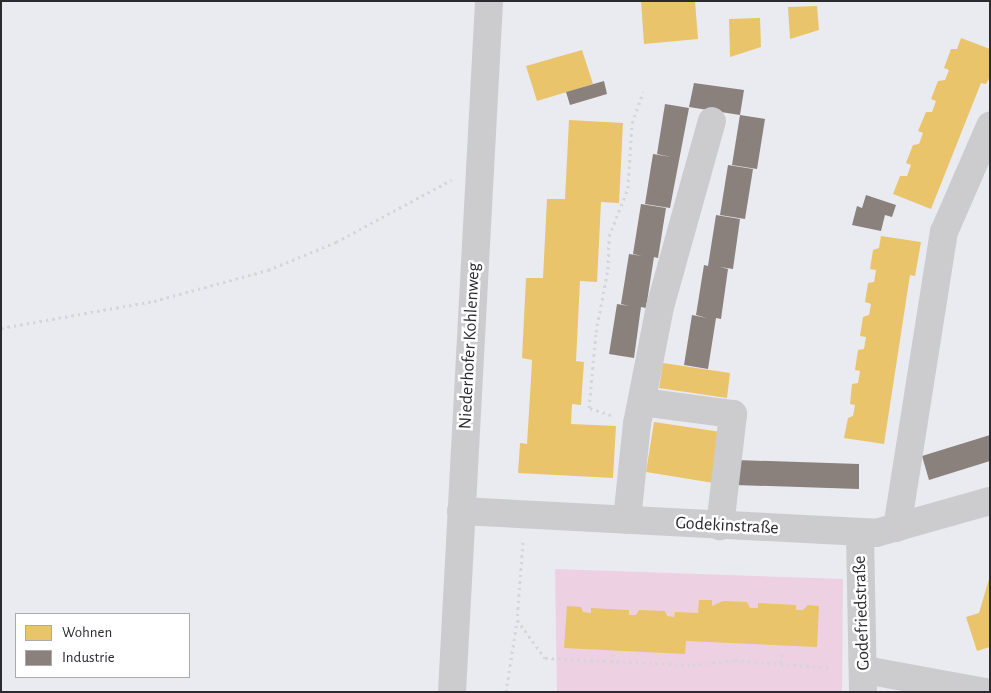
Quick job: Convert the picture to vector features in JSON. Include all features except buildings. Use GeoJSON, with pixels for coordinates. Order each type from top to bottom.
{"type":"FeatureCollection","features":[{"type":"Feature","properties":{"kind":"street","name":"Niederhofer Kohlenweg"},"geometry":{"type":"LineString","coordinates":[[452,692],[488,1]]}},
{"type":"Feature","properties":{"kind":"street"},"geometry":{"type":"LineString","coordinates":[[627,520],[640,413],[660,307],[712,121]]}},
{"type":"Feature","properties":{"kind":"street"},"geometry":{"type":"LineString","coordinates":[[896,528],[944,232],[990,126]]}},
{"type":"Feature","properties":{"kind":"street"},"geometry":{"type":"LineString","coordinates":[[640,413],[732,414],[720,526]]}},
{"type":"Feature","properties":{"kind":"street","name":"Godekinstraße"},"geometry":{"type":"LineString","coordinates":[[460,511],[860,534],[896,528],[990,501]]}},
{"type":"Feature","properties":{"kind":"street","name":"Godefriedstraße"},"geometry":{"type":"LineString","coordinates":[[860,534],[864,681]]}},
{"type":"Feature","properties":{"kind":"street"},"geometry":{"type":"LineString","coordinates":[[864,681],[985,692]]}},
{"type":"Feature","properties":{"kind":"path"},"geometry":{"type":"LineString","coordinates":[[640,413],[589,408],[596,332],[608,269],[609,236],[628,188],[632,123],[643,92]]}},
{"type":"Feature","properties":{"kind":"path"},"geometry":{"type":"LineString","coordinates":[[1,328],[154,301],[268,270],[336,242],[480,164]]}},
{"type":"Feature","properties":{"kind":"path"},"geometry":{"type":"LineString","coordinates":[[506,692],[517,620],[526,514]]}},
{"type":"Feature","properties":{"kind":"path"},"geometry":{"type":"LineString","coordinates":[[517,620],[545,658],[612,663],[693,665],[735,660],[781,663],[864,681]]}},
{"type":"Feature","properties":{"kind":"path"},"geometry":{"type":"LineString","coordinates":[[781,663],[782,653]]}},
{"type":"Feature","properties":{"kind":"path"},"geometry":{"type":"LineString","coordinates":[[612,663],[613,654]]}},
{"type":"Feature","properties":{"kind":"shaded area"},"geometry":{"type":"Polygon","coordinates":[[[555,569],[843,579],[842,692],[557,692],[555,569]]]}}]}
